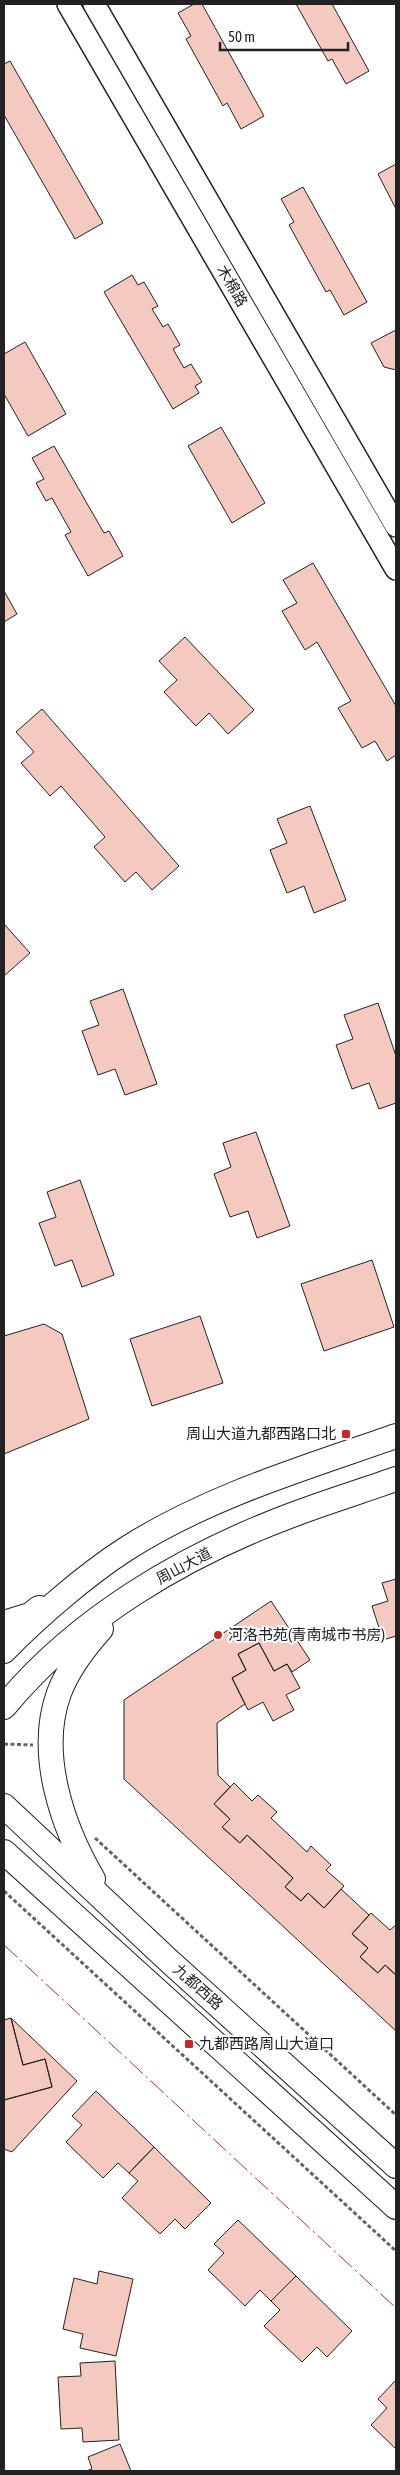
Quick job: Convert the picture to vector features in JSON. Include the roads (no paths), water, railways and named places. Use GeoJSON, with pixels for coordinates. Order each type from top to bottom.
{"type":"FeatureCollection","features":[{"type":"Feature","properties":{"kind":"main road","name":"木棉路"},"geometry":{"type":"LineString","coordinates":[[68,4],[396,569]]}},
{"type":"Feature","properties":{"kind":"main road","name":"木棉路"},"geometry":{"type":"LineString","coordinates":[[94,4],[396,526]]}},
{"type":"Feature","properties":{"kind":"main road"},"geometry":{"type":"LineString","coordinates":[[4,1623],[30,1615],[126,1549],[198,1510],[238,1493],[396,1436]]}},
{"type":"Feature","properties":{"kind":"main road","name":"周山大道"},"geometry":{"type":"LineString","coordinates":[[4,1706],[49,1659],[128,1597],[202,1555],[257,1529],[291,1515],[396,1480]]}},
{"type":"Feature","properties":{"kind":"main road"},"geometry":{"type":"LineString","coordinates":[[4,1651],[89,1576]]}},
{"type":"Feature","properties":{"kind":"main road"},"geometry":{"type":"LineString","coordinates":[[107,1902],[78,1854],[68,1832],[59,1804],[52,1745],[53,1715],[59,1692],[72,1666],[89,1642],[128,1597]]}},
{"type":"Feature","properties":{"kind":"main road","name":"九都西路"},"geometry":{"type":"LineString","coordinates":[[4,1806],[396,2166]]}},
{"type":"Feature","properties":{"kind":"main road","name":"九都西路"},"geometry":{"type":"LineString","coordinates":[[4,1852],[396,2207]]}},
{"type":"Feature","properties":{"kind":"place","name":"周山大道九都西路口北"},"geometry":{"type":"Point","coordinates":[346,1434]}},
{"type":"Feature","properties":{"kind":"place","name":"河洛书苑(青南城市书房)"},"geometry":{"type":"Point","coordinates":[218,1635]}},
{"type":"Feature","properties":{"kind":"place","name":"九都西路周山大道口"},"geometry":{"type":"Point","coordinates":[189,2044]}}]}
